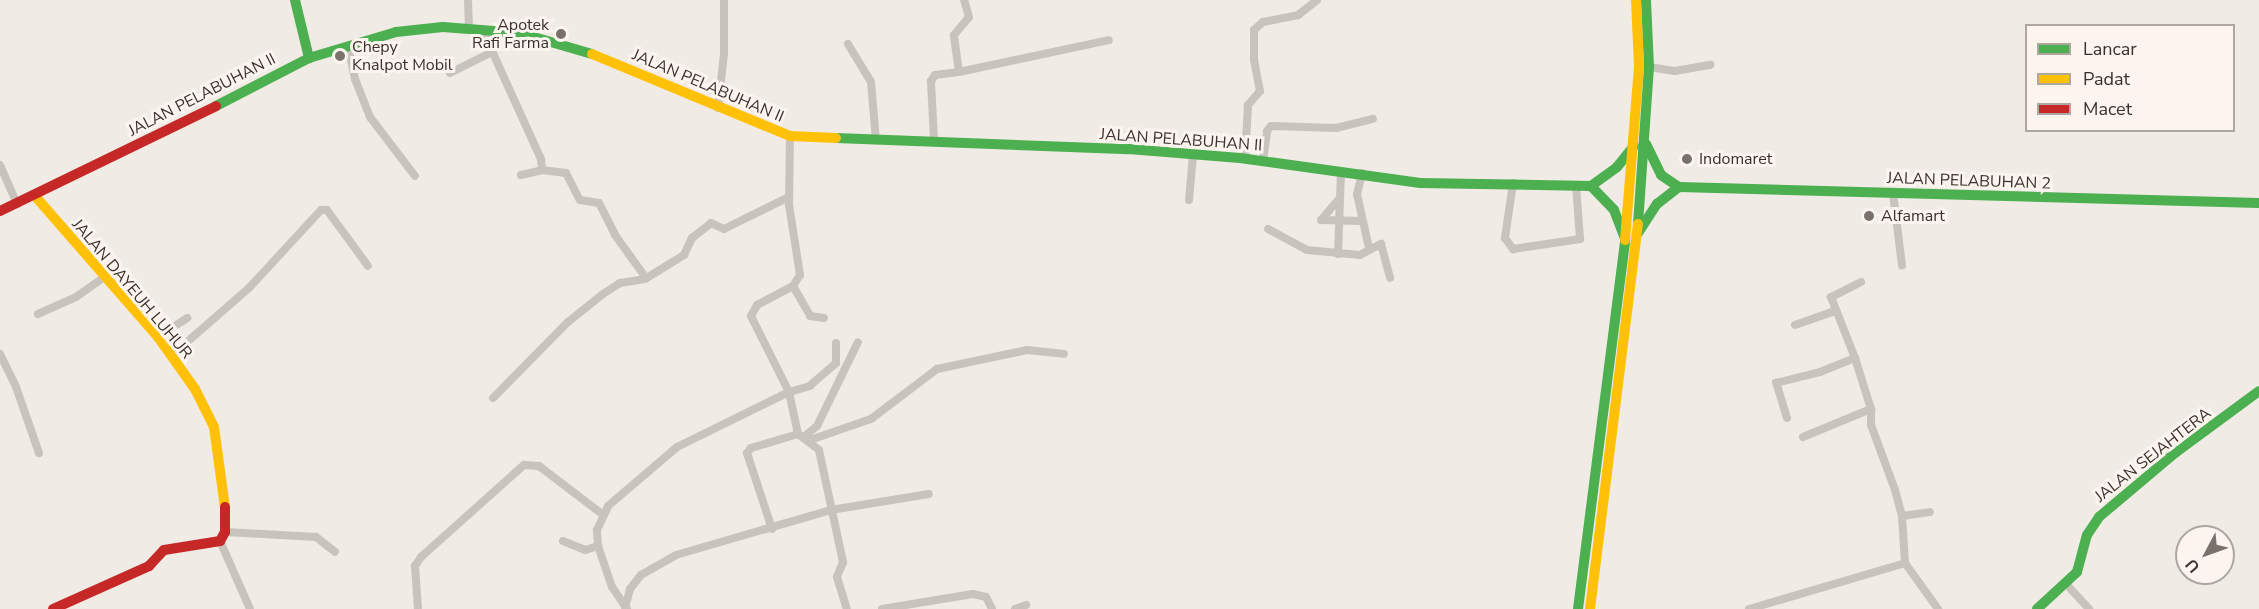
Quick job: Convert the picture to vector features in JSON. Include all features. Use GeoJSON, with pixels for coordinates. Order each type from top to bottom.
{"type":"FeatureCollection","features":[{"type":"Feature","properties":{"kind":"main road"},"geometry":{"type":"LineString","coordinates":[[295,0],[309,58]]}},
{"type":"Feature","properties":{"kind":"main road"},"geometry":{"type":"LineString","coordinates":[[1630,238],[1657,204],[1679,187],[1661,176],[1643,141],[1636,0]]}},
{"type":"Feature","properties":{"kind":"main road"},"geometry":{"type":"LineString","coordinates":[[1590,609],[1607,440],[1643,141],[1649,67],[1646,0]]}},
{"type":"Feature","properties":{"kind":"main road","name":"JALAN PELABUHAN II"},"geometry":{"type":"LineString","coordinates":[[0,211],[35,196],[309,58],[419,28],[469,27],[568,44],[790,136],[876,140],[934,138],[1127,149],[1263,161],[1362,173],[1420,183],[1591,186]]}},
{"type":"Feature","properties":{"kind":"main road"},"geometry":{"type":"LineString","coordinates":[[1630,238],[1614,210],[1591,186],[1617,167],[1643,141]]}},
{"type":"Feature","properties":{"kind":"main road","name":"JALAN PELABUHAN 2"},"geometry":{"type":"LineString","coordinates":[[1679,187],[2259,203]]}},
{"type":"Feature","properties":{"kind":"main road","name":"JALAN DAYEUH LUHUR"},"geometry":{"type":"LineString","coordinates":[[35,196],[103,278],[158,338],[203,401],[214,427],[225,484],[223,536]]}},
{"type":"Feature","properties":{"kind":"main road","name":"JALAN SEJAHTERA"},"geometry":{"type":"LineString","coordinates":[[2037,609],[2066,584],[2083,560],[2087,535],[2099,517],[2175,453],[2259,391]]}},
{"type":"Feature","properties":{"kind":"main road"},"geometry":{"type":"LineString","coordinates":[[1578,609],[1607,440]]}},
{"type":"Feature","properties":{"kind":"main road"},"geometry":{"type":"LineString","coordinates":[[53,609],[93,588],[149,566],[164,550],[223,536]]}},
{"type":"Feature","properties":{"kind":"street"},"geometry":{"type":"LineString","coordinates":[[468,0],[469,27]]}},
{"type":"Feature","properties":{"kind":"street"},"geometry":{"type":"LineString","coordinates":[[959,72],[954,35],[969,18],[964,0]]}},
{"type":"Feature","properties":{"kind":"street"},"geometry":{"type":"LineString","coordinates":[[1245,159],[1248,105],[1260,92],[1254,60],[1254,30],[1263,22],[1298,15],[1317,0]]}},
{"type":"Feature","properties":{"kind":"street"},"geometry":{"type":"LineString","coordinates":[[718,108],[724,54],[724,1]]}},
{"type":"Feature","properties":{"kind":"street"},"geometry":{"type":"LineString","coordinates":[[482,29],[541,159],[542,170]]}},
{"type":"Feature","properties":{"kind":"street"},"geometry":{"type":"LineString","coordinates":[[934,138],[931,81],[935,75],[1110,40]]}},
{"type":"Feature","properties":{"kind":"street"},"geometry":{"type":"LineString","coordinates":[[848,44],[872,82],[876,140]]}},
{"type":"Feature","properties":{"kind":"street"},"geometry":{"type":"LineString","coordinates":[[348,46],[361,97],[370,117],[415,176]]}},
{"type":"Feature","properties":{"kind":"street"},"geometry":{"type":"LineString","coordinates":[[450,72],[492,52]]}},
{"type":"Feature","properties":{"kind":"street"},"geometry":{"type":"LineString","coordinates":[[1649,67],[1675,71],[1710,64]]}},
{"type":"Feature","properties":{"kind":"street"},"geometry":{"type":"LineString","coordinates":[[1263,161],[1266,131],[1271,126],[1336,128],[1373,120]]}},
{"type":"Feature","properties":{"kind":"street"},"geometry":{"type":"LineString","coordinates":[[790,136],[789,197],[800,271],[793,286],[761,303],[751,316],[789,392],[804,437],[819,450],[843,562],[837,577],[847,609]]}},
{"type":"Feature","properties":{"kind":"street"},"geometry":{"type":"LineString","coordinates":[[1189,200],[1193,155]]}},
{"type":"Feature","properties":{"kind":"street"},"geometry":{"type":"LineString","coordinates":[[0,165],[17,204]]}},
{"type":"Feature","properties":{"kind":"street"},"geometry":{"type":"LineString","coordinates":[[520,176],[542,170],[566,172],[582,202],[600,203],[615,235],[646,278]]}},
{"type":"Feature","properties":{"kind":"street"},"geometry":{"type":"LineString","coordinates":[[1338,254],[1338,200],[1341,171]]}},
{"type":"Feature","properties":{"kind":"street"},"geometry":{"type":"LineString","coordinates":[[1362,173],[1357,194],[1361,221],[1369,248]]}},
{"type":"Feature","properties":{"kind":"street"},"geometry":{"type":"LineString","coordinates":[[1513,183],[1505,238],[1513,249],[1580,239],[1576,185]]}},
{"type":"Feature","properties":{"kind":"street"},"geometry":{"type":"LineString","coordinates":[[1893,193],[1902,265]]}},
{"type":"Feature","properties":{"kind":"street"},"geometry":{"type":"LineString","coordinates":[[493,398],[568,322],[603,294],[620,283],[646,278],[684,255],[693,236],[711,224],[724,229],[789,197]]}},
{"type":"Feature","properties":{"kind":"street"},"geometry":{"type":"LineString","coordinates":[[1338,200],[1320,219],[1361,221]]}},
{"type":"Feature","properties":{"kind":"street"},"geometry":{"type":"LineString","coordinates":[[171,356],[249,288],[321,210],[327,210],[369,266]]}},
{"type":"Feature","properties":{"kind":"street"},"geometry":{"type":"LineString","coordinates":[[1268,230],[1299,248],[1338,254],[1360,255],[1369,248],[1383,245],[1390,278]]}},
{"type":"Feature","properties":{"kind":"street"},"geometry":{"type":"LineString","coordinates":[[38,314],[76,297],[103,278]]}},
{"type":"Feature","properties":{"kind":"street"},"geometry":{"type":"LineString","coordinates":[[1861,282],[1831,297],[1855,358],[1871,409],[1871,425],[1902,516],[1905,563],[1938,609]]}},
{"type":"Feature","properties":{"kind":"street"},"geometry":{"type":"LineString","coordinates":[[793,286],[810,316],[824,318]]}},
{"type":"Feature","properties":{"kind":"street"},"geometry":{"type":"LineString","coordinates":[[1795,325],[1835,311]]}},
{"type":"Feature","properties":{"kind":"street"},"geometry":{"type":"LineString","coordinates":[[158,338],[187,318]]}},
{"type":"Feature","properties":{"kind":"street"},"geometry":{"type":"LineString","coordinates":[[804,437],[817,426],[858,342]]}},
{"type":"Feature","properties":{"kind":"street"},"geometry":{"type":"LineString","coordinates":[[626,608],[612,587],[598,546],[605,511],[677,447],[789,392],[810,386],[836,363],[836,343]]}},
{"type":"Feature","properties":{"kind":"street"},"geometry":{"type":"LineString","coordinates":[[772,529],[747,453],[751,448],[871,419],[938,369],[1027,350],[1064,354]]}},
{"type":"Feature","properties":{"kind":"street"},"geometry":{"type":"LineString","coordinates":[[0,354],[16,387],[39,453]]}},
{"type":"Feature","properties":{"kind":"street"},"geometry":{"type":"LineString","coordinates":[[1787,418],[1776,383],[1820,372],[1855,358]]}},
{"type":"Feature","properties":{"kind":"street"},"geometry":{"type":"LineString","coordinates":[[1803,437],[1871,409]]}},
{"type":"Feature","properties":{"kind":"street"},"geometry":{"type":"LineString","coordinates":[[418,609],[415,566],[421,557],[524,465],[539,466],[605,511]]}},
{"type":"Feature","properties":{"kind":"street"},"geometry":{"type":"LineString","coordinates":[[626,608],[635,581],[661,562],[831,510],[929,494]]}},
{"type":"Feature","properties":{"kind":"street"},"geometry":{"type":"LineString","coordinates":[[1902,516],[1930,512]]}},
{"type":"Feature","properties":{"kind":"street"},"geometry":{"type":"LineString","coordinates":[[250,609],[223,536],[254,531],[320,537],[335,552]]}},
{"type":"Feature","properties":{"kind":"street"},"geometry":{"type":"LineString","coordinates":[[563,541],[585,550],[598,546]]}},
{"type":"Feature","properties":{"kind":"street"},"geometry":{"type":"LineString","coordinates":[[1749,609],[1905,563]]}},
{"type":"Feature","properties":{"kind":"street"},"geometry":{"type":"LineString","coordinates":[[2066,584],[2089,609]]}},
{"type":"Feature","properties":{"kind":"street"},"geometry":{"type":"LineString","coordinates":[[882,609],[973,594],[986,597],[992,609]]}},
{"type":"Feature","properties":{"kind":"street"},"geometry":{"type":"LineString","coordinates":[[1015,609],[1026,605]]}},
{"type":"Feature","properties":{"kind":"traffic: fast"},"geometry":{"type":"LineString","coordinates":[[295,0],[309,58]]}},
{"type":"Feature","properties":{"kind":"traffic: fast"},"geometry":{"type":"LineString","coordinates":[[1638,224],[1649,67],[1646,0]]}},
{"type":"Feature","properties":{"kind":"traffic: fast"},"geometry":{"type":"LineString","coordinates":[[216,106],[309,58],[396,32],[443,27],[520,33],[592,54]]}},
{"type":"Feature","properties":{"kind":"traffic: fast"},"geometry":{"type":"LineString","coordinates":[[836,138],[1129,149],[1240,158],[1420,183],[1591,186]]}},
{"type":"Feature","properties":{"kind":"traffic: fast"},"geometry":{"type":"LineString","coordinates":[[1646,144],[1661,175],[1679,187],[2259,203]]}},
{"type":"Feature","properties":{"kind":"traffic: fast"},"geometry":{"type":"LineString","coordinates":[[1591,186],[1617,167],[1634,146]]}},
{"type":"Feature","properties":{"kind":"traffic: fast"},"geometry":{"type":"LineString","coordinates":[[1591,186],[1614,210],[1625,238]]}},
{"type":"Feature","properties":{"kind":"traffic: fast"},"geometry":{"type":"LineString","coordinates":[[1638,233],[1657,204],[1679,187]]}},
{"type":"Feature","properties":{"kind":"traffic: fast"},"geometry":{"type":"LineString","coordinates":[[1578,609],[1625,240]]}},
{"type":"Feature","properties":{"kind":"traffic: fast"},"geometry":{"type":"LineString","coordinates":[[2037,609],[2077,572],[2087,535],[2099,517],[2175,453],[2259,391]]}},
{"type":"Feature","properties":{"kind":"traffic: slow"},"geometry":{"type":"LineString","coordinates":[[1625,240],[1639,66],[1636,0]]}},
{"type":"Feature","properties":{"kind":"traffic: slow"},"geometry":{"type":"LineString","coordinates":[[592,54],[790,136],[836,138]]}},
{"type":"Feature","properties":{"kind":"traffic: slow"},"geometry":{"type":"LineString","coordinates":[[35,196],[158,337],[195,389],[214,427],[225,507]]}},
{"type":"Feature","properties":{"kind":"traffic: slow"},"geometry":{"type":"LineString","coordinates":[[1590,609],[1638,224]]}},
{"type":"Feature","properties":{"kind":"traffic: jam"},"geometry":{"type":"LineString","coordinates":[[0,211],[216,106]]}},
{"type":"Feature","properties":{"kind":"traffic: jam"},"geometry":{"type":"LineString","coordinates":[[53,609],[149,566],[164,550],[220,541],[225,532],[225,507]]}},
{"type":"Feature","properties":{"kind":"place","name":"Apotek Rafi Farma"},"geometry":{"type":"Point","coordinates":[561,34]}},
{"type":"Feature","properties":{"kind":"place","name":"Chepy Knalpot Mobil"},"geometry":{"type":"Point","coordinates":[340,56]}},
{"type":"Feature","properties":{"kind":"place","name":"Indomaret"},"geometry":{"type":"Point","coordinates":[1687,159]}},
{"type":"Feature","properties":{"kind":"place","name":"Alfamart"},"geometry":{"type":"Point","coordinates":[1869,216]}}]}
